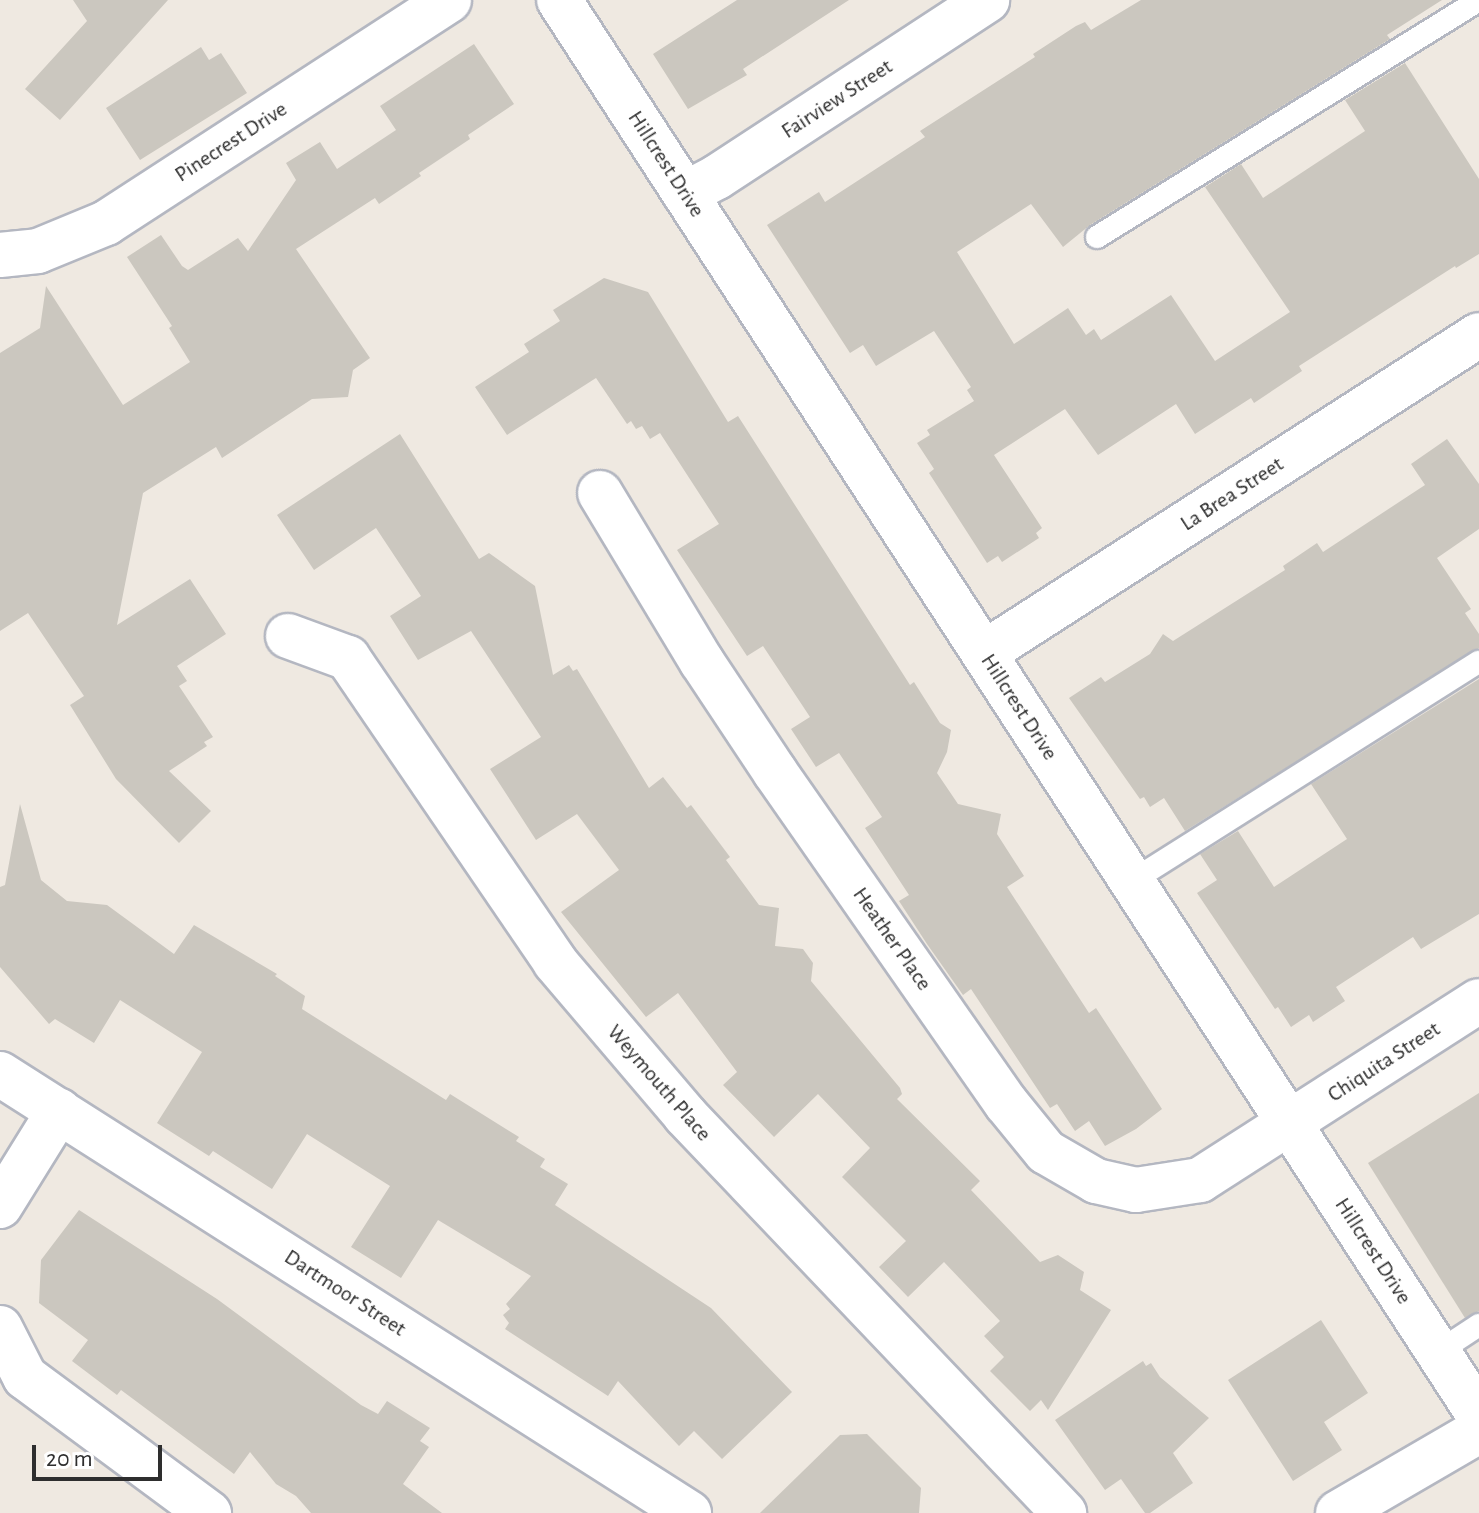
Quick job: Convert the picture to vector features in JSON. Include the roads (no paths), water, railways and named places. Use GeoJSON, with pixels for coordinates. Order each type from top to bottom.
{"type":"FeatureCollection","features":[{"type":"Feature","properties":{"kind":"street","name":"Pinecrest Drive"},"geometry":{"type":"LineString","coordinates":[[0,255],[38,251],[106,223],[449,0]]}},
{"type":"Feature","properties":{"kind":"street","name":"Hillcrest Drive"},"geometry":{"type":"LineString","coordinates":[[559,0],[1479,1415]]}},
{"type":"Feature","properties":{"kind":"street","name":"Fairview Street"},"geometry":{"type":"LineString","coordinates":[[685,194],[717,177],[987,0]]}},
{"type":"Feature","properties":{"kind":"street","name":"La Brea Street"},"geometry":{"type":"LineString","coordinates":[[984,653],[1479,335]]}},
{"type":"Feature","properties":{"kind":"street","name":"Heather Place"},"geometry":{"type":"LineString","coordinates":[[600,493],[702,662],[775,772],[1006,1103],[1046,1152],[1096,1181],[1136,1190],[1200,1180],[1289,1123]]}},
{"type":"Feature","properties":{"kind":"street","name":"Weymouth Place"},"geometry":{"type":"LineString","coordinates":[[288,636],[348,658],[555,962],[685,1115],[1064,1513]]}},
{"type":"Feature","properties":{"kind":"street","name":"Chiquita Street"},"geometry":{"type":"LineString","coordinates":[[1289,1123],[1479,1001]]}},
{"type":"Feature","properties":{"kind":"street","name":"Dartmoor Street"},"geometry":{"type":"LineString","coordinates":[[0,1074],[689,1513]]}},
{"type":"Feature","properties":{"kind":"street"},"geometry":{"type":"LineString","coordinates":[[0,1206],[59,1111]]}},
{"type":"Feature","properties":{"kind":"street"},"geometry":{"type":"LineString","coordinates":[[0,1328],[25,1377],[209,1513]]}},
{"type":"Feature","properties":{"kind":"street"},"geometry":{"type":"LineString","coordinates":[[1338,1513],[1479,1431]]}},
{"type":"Feature","properties":{"kind":"lane"},"geometry":{"type":"LineString","coordinates":[[1097,237],[1479,0]]}},
{"type":"Feature","properties":{"kind":"lane"},"geometry":{"type":"LineString","coordinates":[[1132,881],[1479,662]]}},
{"type":"Feature","properties":{"kind":"lane"},"geometry":{"type":"LineString","coordinates":[[1438,1352],[1479,1325]]}}]}
